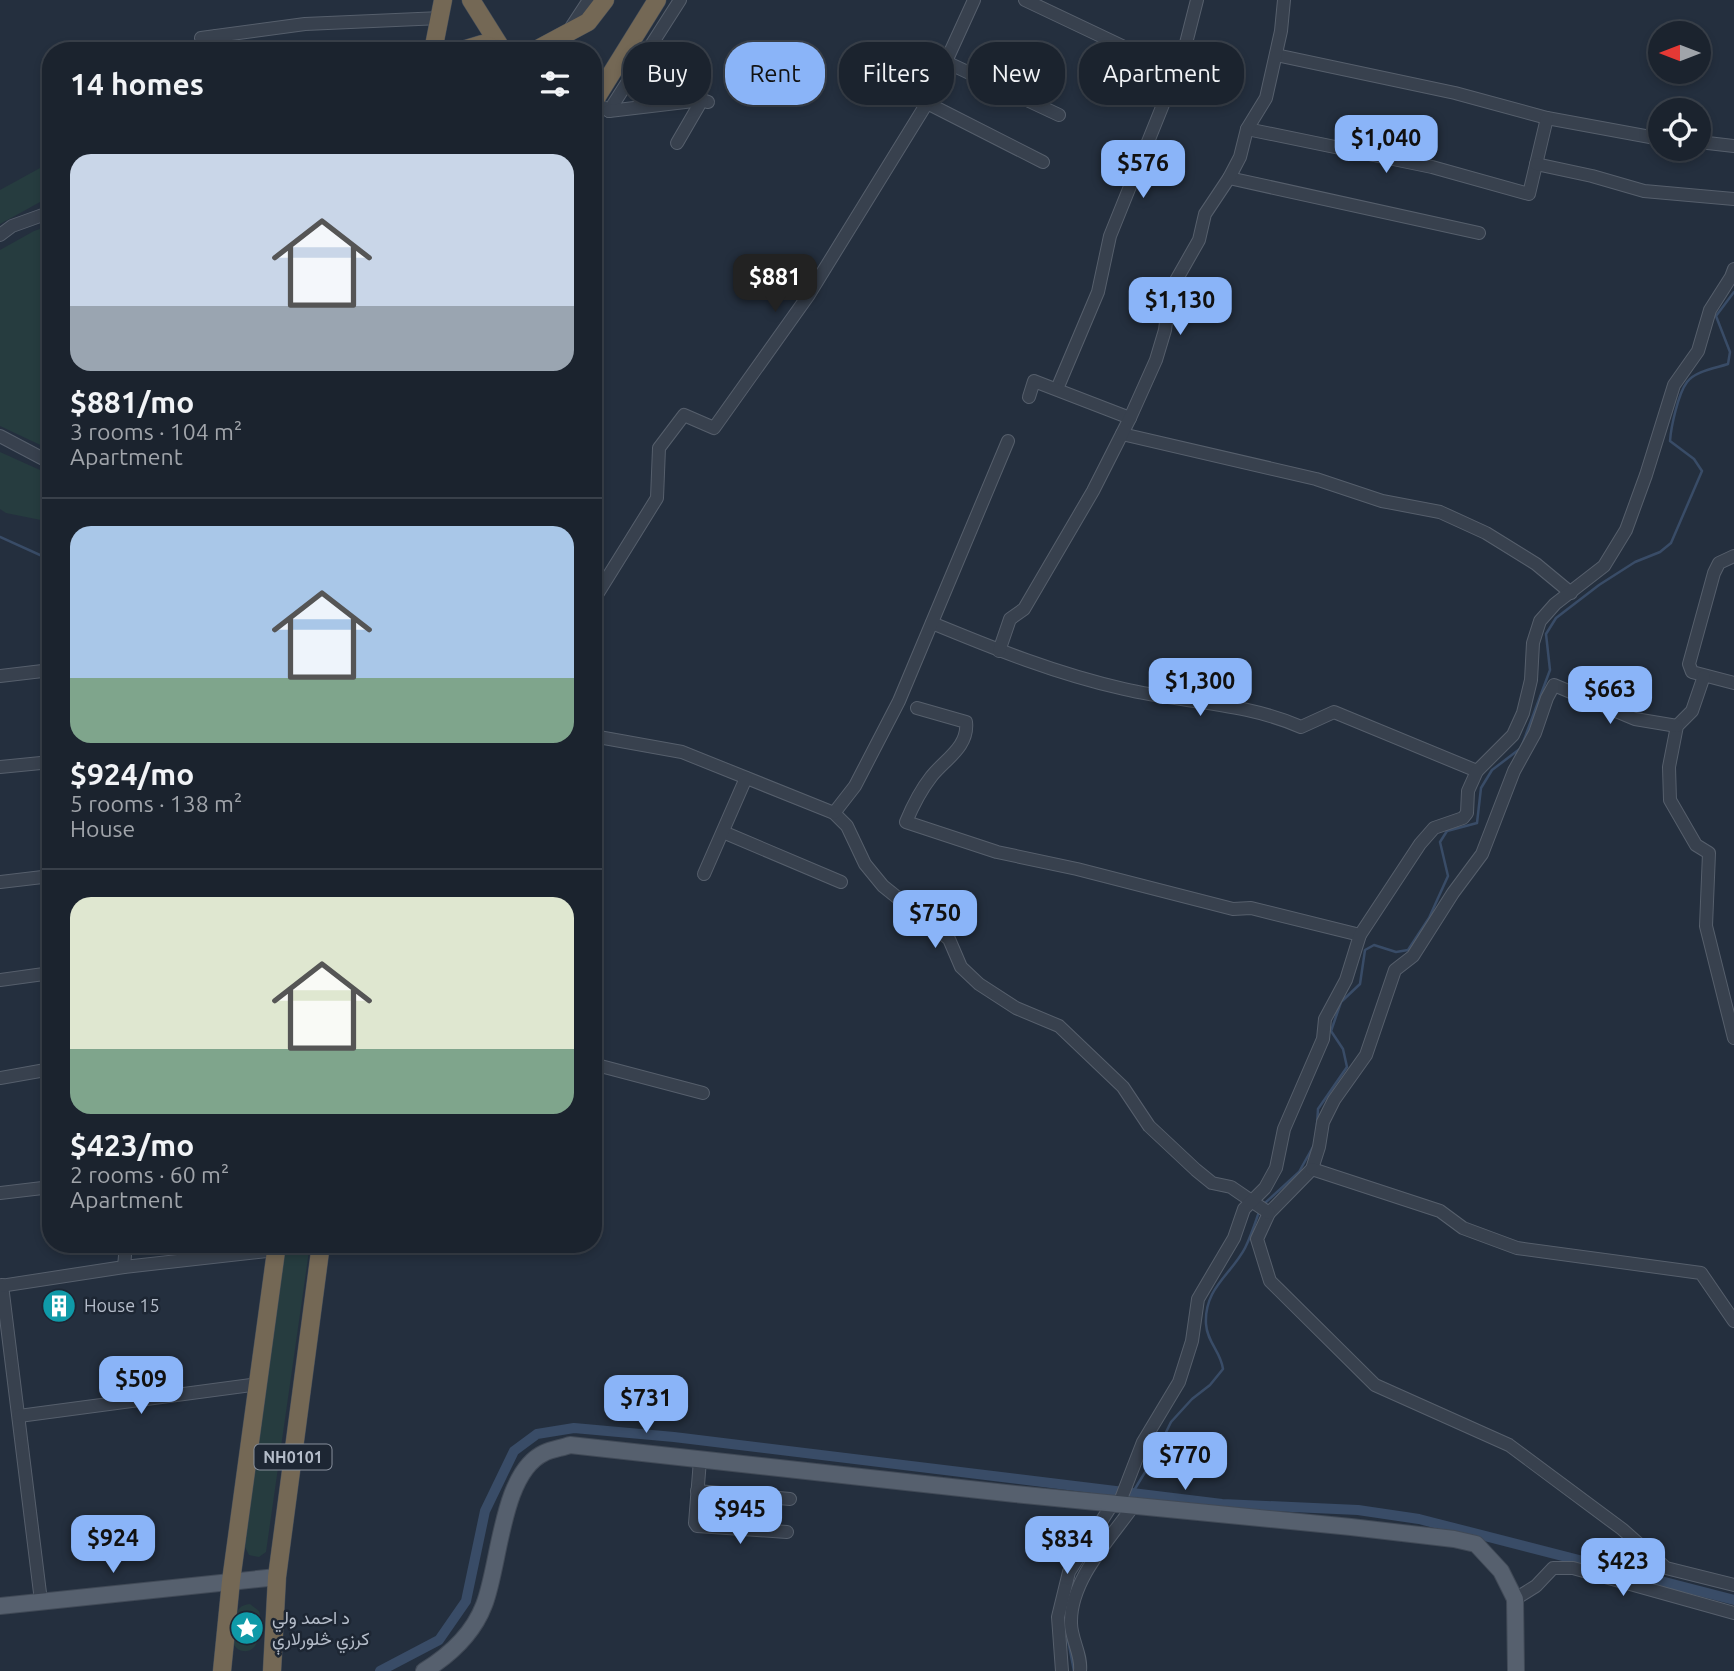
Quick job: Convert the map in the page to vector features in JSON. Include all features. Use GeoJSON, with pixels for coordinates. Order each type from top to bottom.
{"type":"FeatureCollection","features":[{"type":"Feature","properties":{"kind":"highway"},"geometry":{"type":"LineString","coordinates":[[435,42],[443,0]]}},
{"type":"Feature","properties":{"kind":"highway"},"geometry":{"type":"LineString","coordinates":[[471,0],[497,42]]}},
{"type":"Feature","properties":{"kind":"highway"},"geometry":{"type":"LineString","coordinates":[[550,42],[588,22],[605,0]]}},
{"type":"Feature","properties":{"kind":"highway"},"geometry":{"type":"LineString","coordinates":[[602,105],[657,0]]}},
{"type":"Feature","properties":{"kind":"highway","name":"NH0101"},"geometry":{"type":"LineString","coordinates":[[225,1666],[230,1581],[276,1253]]}},
{"type":"Feature","properties":{"kind":"highway","name":"NH0101"},"geometry":{"type":"LineString","coordinates":[[272,1671],[278,1577],[320,1253]]}},
{"type":"Feature","properties":{"kind":"main road"},"geometry":{"type":"LineString","coordinates":[[424,1671],[454,1649],[470,1631],[483,1607],[492,1581],[502,1522],[524,1472],[542,1454],[570,1445],[1351,1527],[1476,1544],[1501,1571],[1515,1599],[1516,1671]]}},
{"type":"Feature","properties":{"kind":"main road"},"geometry":{"type":"LineString","coordinates":[[0,1606],[278,1577]]}},
{"type":"Feature","properties":{"kind":"street"},"geometry":{"type":"LineString","coordinates":[[568,32],[589,0]]}},
{"type":"Feature","properties":{"kind":"street"},"geometry":{"type":"LineString","coordinates":[[602,106],[680,0]]}},
{"type":"Feature","properties":{"kind":"street"},"geometry":{"type":"LineString","coordinates":[[954,44],[974,0]]}},
{"type":"Feature","properties":{"kind":"street"},"geometry":{"type":"LineString","coordinates":[[1025,0],[1114,42]]}},
{"type":"Feature","properties":{"kind":"street"},"geometry":{"type":"LineString","coordinates":[[1186,42],[1197,0]]}},
{"type":"Feature","properties":{"kind":"street"},"geometry":{"type":"LineString","coordinates":[[999,651],[1010,619],[1024,609],[1093,491],[1156,360],[1165,330],[1170,291],[1199,240],[1205,214],[1229,178],[1240,157],[1247,130],[1266,98],[1284,0]]}},
{"type":"Feature","properties":{"kind":"street"},"geometry":{"type":"LineString","coordinates":[[201,38],[305,24],[441,18]]}},
{"type":"Feature","properties":{"kind":"street"},"geometry":{"type":"LineString","coordinates":[[216,36],[216,42]]}},
{"type":"Feature","properties":{"kind":"street"},"geometry":{"type":"LineString","coordinates":[[1276,55],[1454,93],[1548,118],[1648,137]]}},
{"type":"Feature","properties":{"kind":"street"},"geometry":{"type":"LineString","coordinates":[[954,66],[1059,115]]}},
{"type":"Feature","properties":{"kind":"street"},"geometry":{"type":"LineString","coordinates":[[602,107],[705,101],[677,143]]}},
{"type":"Feature","properties":{"kind":"street"},"geometry":{"type":"LineString","coordinates":[[602,587],[657,498],[659,448],[684,415],[714,428],[808,296],[926,105]]}},
{"type":"Feature","properties":{"kind":"street"},"geometry":{"type":"LineString","coordinates":[[931,105],[1043,162]]}},
{"type":"Feature","properties":{"kind":"street"},"geometry":{"type":"LineString","coordinates":[[1051,386],[1098,292],[1110,236],[1163,105]]}},
{"type":"Feature","properties":{"kind":"street"},"geometry":{"type":"LineString","coordinates":[[1247,130],[1432,167],[1529,194],[1548,118]]}},
{"type":"Feature","properties":{"kind":"street"},"geometry":{"type":"LineString","coordinates":[[1711,143],[1734,146]]}},
{"type":"Feature","properties":{"kind":"street"},"geometry":{"type":"LineString","coordinates":[[1536,164],[1644,191],[1734,199]]}},
{"type":"Feature","properties":{"kind":"street"},"geometry":{"type":"LineString","coordinates":[[1229,178],[1479,233]]}},
{"type":"Feature","properties":{"kind":"street"},"geometry":{"type":"LineString","coordinates":[[0,235],[12,226],[42,215]]}},
{"type":"Feature","properties":{"kind":"street"},"geometry":{"type":"LineString","coordinates":[[1734,269],[1710,310],[1698,351],[1674,385],[1626,530],[1604,566],[1555,604],[1540,621],[1533,643],[1531,680],[1523,713],[1513,736],[1477,771],[1468,791],[1467,813],[1463,818],[1434,828],[1420,844],[1360,935],[1346,980],[1325,1019],[1322,1039],[1284,1129],[1276,1168],[1265,1188],[1260,1207],[1257,1239],[1270,1281],[1375,1385],[1509,1446],[1622,1529],[1666,1568],[1734,1585]]}},
{"type":"Feature","properties":{"kind":"street"},"geometry":{"type":"LineString","coordinates":[[1029,397],[1034,381],[1130,418]]}},
{"type":"Feature","properties":{"kind":"street"},"geometry":{"type":"LineString","coordinates":[[1122,434],[1316,479],[1382,501],[1440,512],[1486,533],[1526,558],[1571,593]]}},
{"type":"Feature","properties":{"kind":"street"},"geometry":{"type":"LineString","coordinates":[[0,436],[42,458]]}},
{"type":"Feature","properties":{"kind":"street"},"geometry":{"type":"LineString","coordinates":[[834,813],[855,786],[899,701],[1008,441]]}},
{"type":"Feature","properties":{"kind":"street"},"geometry":{"type":"LineString","coordinates":[[1734,556],[1719,564],[1714,573],[1689,664],[1692,672],[1734,684]]}},
{"type":"Feature","properties":{"kind":"street"},"geometry":{"type":"LineString","coordinates":[[932,622],[1029,663],[1124,689],[1226,704],[1274,715],[1301,727],[1334,712],[1477,771]]}},
{"type":"Feature","properties":{"kind":"street"},"geometry":{"type":"LineString","coordinates":[[0,676],[42,671]]}},
{"type":"Feature","properties":{"kind":"street"},"geometry":{"type":"LineString","coordinates":[[1704,676],[1692,711],[1677,726],[1669,767],[1670,800],[1696,845],[1709,853],[1706,926],[1734,1038]]}},
{"type":"Feature","properties":{"kind":"street"},"geometry":{"type":"LineString","coordinates":[[1080,1671],[1071,1626],[1072,1603],[1122,1504],[1143,1442],[1179,1382],[1192,1341],[1198,1299],[1234,1238],[1244,1209],[1260,1207],[1312,1169],[1323,1122],[1334,1100],[1366,1055],[1395,970],[1413,956],[1453,893],[1482,854],[1514,771],[1535,733],[1554,685],[1635,719],[1677,726]]}},
{"type":"Feature","properties":{"kind":"street"},"geometry":{"type":"LineString","coordinates":[[917,708],[967,722],[967,732],[959,748],[932,775],[914,802],[906,822],[997,852],[1077,869],[1233,909],[1251,908],[1360,935]]}},
{"type":"Feature","properties":{"kind":"street"},"geometry":{"type":"LineString","coordinates":[[602,738],[682,752],[834,813],[847,826],[865,864],[883,886],[949,939],[961,967],[979,984],[1016,1008],[1059,1026],[1123,1087],[1149,1126],[1196,1170],[1212,1183],[1231,1187],[1260,1207]]}},
{"type":"Feature","properties":{"kind":"street"},"geometry":{"type":"LineString","coordinates":[[0,767],[42,763]]}},
{"type":"Feature","properties":{"kind":"street"},"geometry":{"type":"LineString","coordinates":[[704,874],[746,778]]}},
{"type":"Feature","properties":{"kind":"street"},"geometry":{"type":"LineString","coordinates":[[723,832],[841,882]]}},
{"type":"Feature","properties":{"kind":"street"},"geometry":{"type":"LineString","coordinates":[[0,882],[42,877]]}},
{"type":"Feature","properties":{"kind":"street"},"geometry":{"type":"LineString","coordinates":[[0,980],[42,974]]}},
{"type":"Feature","properties":{"kind":"street"},"geometry":{"type":"LineString","coordinates":[[602,1066],[703,1093]]}},
{"type":"Feature","properties":{"kind":"street"},"geometry":{"type":"LineString","coordinates":[[0,1078],[42,1071]]}},
{"type":"Feature","properties":{"kind":"street"},"geometry":{"type":"LineString","coordinates":[[1312,1169],[1440,1211],[1463,1227],[1517,1248],[1701,1273],[1734,1321]]}},
{"type":"Feature","properties":{"kind":"street"},"geometry":{"type":"LineString","coordinates":[[0,1193],[42,1188]]}},
{"type":"Feature","properties":{"kind":"street"},"geometry":{"type":"LineString","coordinates":[[124,1267],[125,1253]]}},
{"type":"Feature","properties":{"kind":"street"},"geometry":{"type":"LineString","coordinates":[[41,1601],[1,1285],[231,1253]]}},
{"type":"Feature","properties":{"kind":"street"},"geometry":{"type":"LineString","coordinates":[[19,1416],[259,1384]]}},
{"type":"Feature","properties":{"kind":"street"},"geometry":{"type":"LineString","coordinates":[[700,1460],[695,1523],[697,1526],[787,1532]]}},
{"type":"Feature","properties":{"kind":"street"},"geometry":{"type":"LineString","coordinates":[[697,1491],[790,1499]]}},
{"type":"Feature","properties":{"kind":"street"},"geometry":{"type":"LineString","coordinates":[[1062,1671],[1058,1617],[1069,1572],[1122,1504]]}},
{"type":"Feature","properties":{"kind":"street"},"geometry":{"type":"LineString","coordinates":[[1515,1599],[1535,1586],[1553,1568],[1573,1568],[1734,1613]]}},
{"type":"Feature","properties":{"kind":"green space"},"geometry":{"type":"Polygon","coordinates":[[[42,167],[42,201],[0,224],[0,190],[42,167]]]}},
{"type":"Feature","properties":{"kind":"green space"},"geometry":{"type":"Polygon","coordinates":[[[42,228],[42,446],[0,426],[0,250],[42,228]]]}},
{"type":"Feature","properties":{"kind":"green space"},"geometry":{"type":"Polygon","coordinates":[[[0,452],[42,471],[42,520],[6,513],[0,509],[0,452]]]}},
{"type":"Feature","properties":{"kind":"green space"},"geometry":{"type":"Polygon","coordinates":[[[282,1253],[309,1253],[266,1552],[259,1557],[249,1555],[245,1547],[282,1253]]]}},
{"type":"Feature","properties":{"kind":"green space"},"geometry":{"type":"Polygon","coordinates":[[[250,1604],[259,1611],[260,1630],[256,1645],[244,1651],[235,1646],[233,1632],[238,1609],[250,1604]]]}},
{"type":"Feature","properties":{"kind":"waterway"},"geometry":{"type":"LineString","coordinates":[[1317,1125],[1318,1109],[1347,1067],[1343,1049],[1331,1031],[1341,1002],[1360,984],[1365,950],[1374,945],[1396,952],[1408,950],[1429,918],[1448,876],[1440,842],[1447,831],[1477,823],[1481,788],[1492,770],[1521,748],[1550,670],[1546,634],[1556,618],[1599,585],[1635,562],[1660,552],[1671,543],[1702,471],[1694,459],[1670,441],[1675,411],[1684,387],[1691,378],[1728,364],[1730,352],[1716,316],[1734,292]]}},
{"type":"Feature","properties":{"kind":"waterway"},"geometry":{"type":"LineString","coordinates":[[0,537],[42,556]]}},
{"type":"Feature","properties":{"kind":"waterway"},"geometry":{"type":"LineString","coordinates":[[1265,1203],[1299,1172],[1314,1145]]}},
{"type":"Feature","properties":{"kind":"waterway"},"geometry":{"type":"LineString","coordinates":[[1130,1497],[1171,1422],[1223,1369],[1207,1330],[1209,1301],[1245,1248],[1259,1212]]}},
{"type":"Feature","properties":{"kind":"waterway"},"geometry":{"type":"LineString","coordinates":[[380,1671],[439,1640],[466,1601],[485,1511],[514,1451],[537,1434],[574,1428],[674,1437],[1222,1504],[1358,1510],[1419,1519],[1734,1600]]}},
{"type":"Feature","properties":{"kind":"waterway"},"geometry":{"type":"LineString","coordinates":[[1068,1640],[1074,1671]]}},
{"type":"Feature","properties":{"kind":"place","name":"House 15"},"geometry":{"type":"Point","coordinates":[59,1306]}},
{"type":"Feature","properties":{"kind":"place","name":"د احمد ولي کرزي څلورلارې"},"geometry":{"type":"Point","coordinates":[247,1628]}}]}
